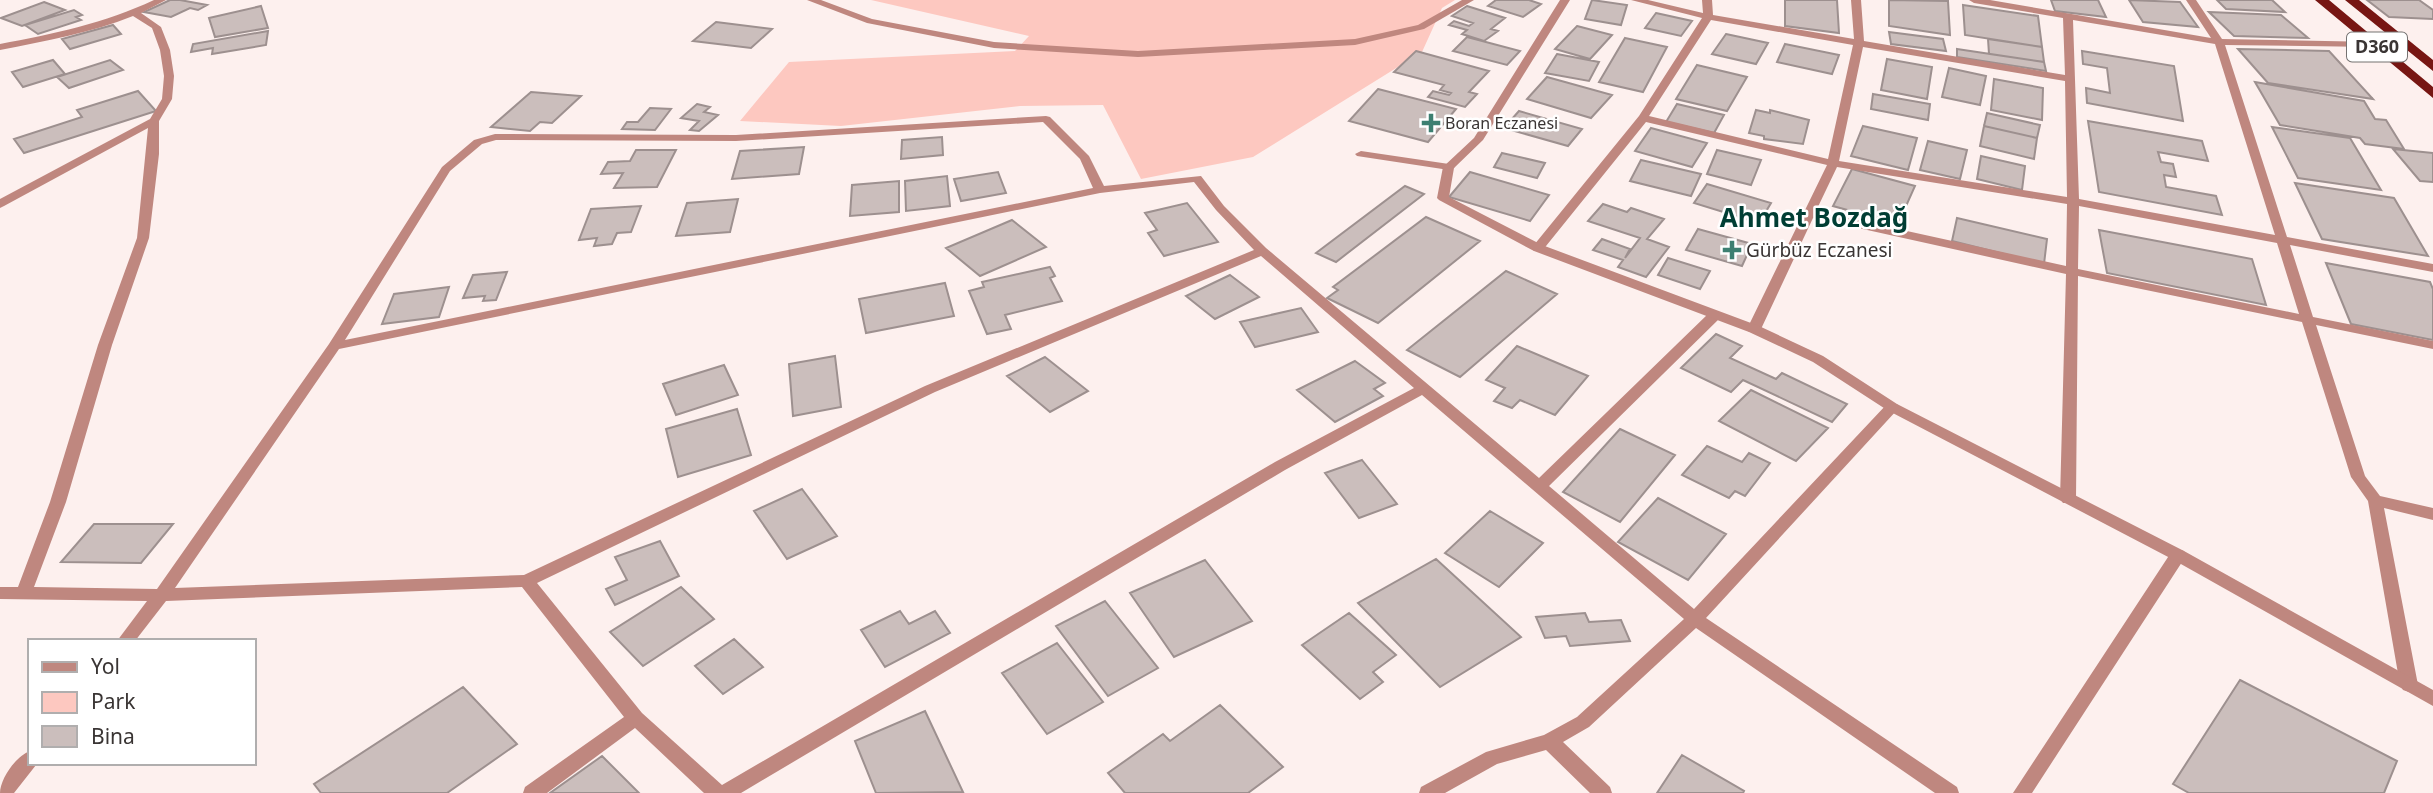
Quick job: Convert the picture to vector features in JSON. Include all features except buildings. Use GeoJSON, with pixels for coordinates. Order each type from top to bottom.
{"type":"FeatureCollection","features":[{"type":"Feature","properties":{"kind":"highway","name":"D360"},"geometry":{"type":"LineString","coordinates":[[2320,0],[2433,94]]}},
{"type":"Feature","properties":{"kind":"highway","name":"D360"},"geometry":{"type":"LineString","coordinates":[[2351,0],[2433,67]]}},
{"type":"Feature","properties":{"kind":"street"},"geometry":{"type":"LineString","coordinates":[[0,47],[47,38],[134,12],[161,0]]}},
{"type":"Feature","properties":{"kind":"street"},"geometry":{"type":"LineString","coordinates":[[812,0],[870,21],[994,45],[1138,54],[1356,42],[1421,27],[1469,0]]}},
{"type":"Feature","properties":{"kind":"street"},"geometry":{"type":"LineString","coordinates":[[1565,0],[1478,140],[1449,167],[1443,198],[1538,248],[1754,329],[1818,359],[1892,407],[2178,555],[2433,699]]}},
{"type":"Feature","properties":{"kind":"street"},"geometry":{"type":"LineString","coordinates":[[1636,0],[1708,17],[2069,79]]}},
{"type":"Feature","properties":{"kind":"street"},"geometry":{"type":"LineString","coordinates":[[1538,248],[1643,118],[1708,17],[1707,0]]}},
{"type":"Feature","properties":{"kind":"street"},"geometry":{"type":"LineString","coordinates":[[1754,329],[1833,163],[1859,41],[1856,0]]}},
{"type":"Feature","properties":{"kind":"street"},"geometry":{"type":"LineString","coordinates":[[1974,0],[2028,5],[2068,17],[2219,42],[2374,44]]}},
{"type":"Feature","properties":{"kind":"street"},"geometry":{"type":"LineString","coordinates":[[2191,0],[2219,42],[2358,477],[2375,500],[2409,685]]}},
{"type":"Feature","properties":{"kind":"street"},"geometry":{"type":"LineString","coordinates":[[23,594],[58,502],[104,345],[143,238],[154,121],[167,99],[169,76],[165,50],[156,27],[134,12]]}},
{"type":"Feature","properties":{"kind":"street"},"geometry":{"type":"LineString","coordinates":[[2068,17],[2073,201],[2068,499]]}},
{"type":"Feature","properties":{"kind":"street"},"geometry":{"type":"LineString","coordinates":[[1643,118],[1833,163],[2073,201],[2433,268]]}},
{"type":"Feature","properties":{"kind":"street"},"geometry":{"type":"LineString","coordinates":[[127,639],[161,595],[334,346],[446,169],[478,142],[495,137],[736,138],[1045,119],[1085,158],[1100,190]]}},
{"type":"Feature","properties":{"kind":"street"},"geometry":{"type":"LineString","coordinates":[[0,204],[154,121]]}},
{"type":"Feature","properties":{"kind":"street"},"geometry":{"type":"LineString","coordinates":[[1361,154],[1449,167]]}},
{"type":"Feature","properties":{"kind":"street"},"geometry":{"type":"LineString","coordinates":[[334,346],[1100,190],[1197,178],[1220,208],[1262,251],[1695,619],[1950,793]]}},
{"type":"Feature","properties":{"kind":"street"},"geometry":{"type":"LineString","coordinates":[[1808,213],[2070,271],[2433,345]]}},
{"type":"Feature","properties":{"kind":"street"},"geometry":{"type":"LineString","coordinates":[[0,593],[161,595],[526,581],[930,389],[1262,251]]}},
{"type":"Feature","properties":{"kind":"street"},"geometry":{"type":"LineString","coordinates":[[1539,487],[1714,316]]}},
{"type":"Feature","properties":{"kind":"street"},"geometry":{"type":"LineString","coordinates":[[725,793],[1280,466],[1424,388]]}},
{"type":"Feature","properties":{"kind":"street"},"geometry":{"type":"LineString","coordinates":[[1428,793],[1492,758],[1549,741],[1583,722],[1695,619],[1892,407]]}},
{"type":"Feature","properties":{"kind":"street"},"geometry":{"type":"LineString","coordinates":[[2375,500],[2433,514]]}},
{"type":"Feature","properties":{"kind":"street"},"geometry":{"type":"LineString","coordinates":[[2022,793],[2178,555]]}},
{"type":"Feature","properties":{"kind":"street"},"geometry":{"type":"LineString","coordinates":[[526,581],[636,718],[717,793]]}},
{"type":"Feature","properties":{"kind":"street"},"geometry":{"type":"LineString","coordinates":[[532,793],[636,718]]}},
{"type":"Feature","properties":{"kind":"street"},"geometry":{"type":"LineString","coordinates":[[1549,741],[1602,793]]}},
{"type":"Feature","properties":{"kind":"street"},"geometry":{"type":"LineString","coordinates":[[3,793],[28,762]]}},
{"type":"Feature","properties":{"kind":"green space"},"geometry":{"type":"Polygon","coordinates":[[[871,0],[1455,0],[1442,8],[1422,52],[1253,157],[1141,179],[1103,105],[1020,106],[841,126],[740,121],[789,62],[1015,51],[1029,36],[871,0]]]}},
{"type":"Feature","properties":{"kind":"place","name":"Boran Eczanesi"},"geometry":{"type":"Point","coordinates":[1431,123]}},
{"type":"Feature","properties":{"kind":"place","name":"Gürbüz Eczanesi"},"geometry":{"type":"Point","coordinates":[1732,250]}},
{"type":"Feature","properties":{"kind":"district","name":"Ahmet Bozdağ"},"geometry":{"type":"Point","coordinates":[1814,218]}}]}
